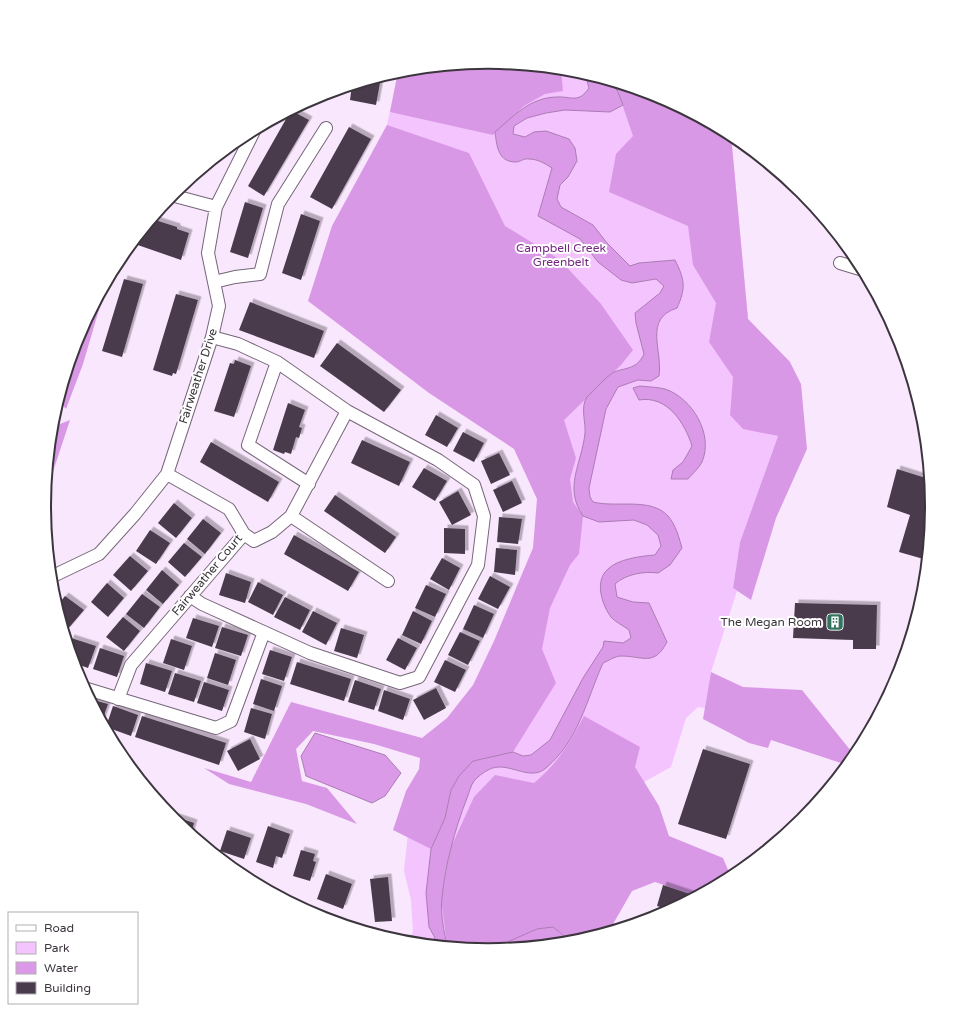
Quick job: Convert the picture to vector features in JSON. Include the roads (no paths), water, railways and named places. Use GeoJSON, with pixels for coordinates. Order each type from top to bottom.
{"type":"FeatureCollection","features":[{"type":"Feature","properties":{"kind":"street"},"geometry":{"type":"LineString","coordinates":[[214,282],[235,277],[260,274],[278,204],[326,128]]}},
{"type":"Feature","properties":{"kind":"street","name":"Fairweather Drive"},"geometry":{"type":"LineString","coordinates":[[57,574],[99,554],[135,514],[167,474],[212,336],[219,306],[208,253],[216,207],[245,143]]}},
{"type":"Feature","properties":{"kind":"street"},"geometry":{"type":"LineString","coordinates":[[179,197],[216,207]]}},
{"type":"Feature","properties":{"kind":"street"},"geometry":{"type":"LineString","coordinates":[[840,263],[853,267]]}},
{"type":"Feature","properties":{"kind":"street"},"geometry":{"type":"LineString","coordinates":[[190,596],[202,604],[310,653],[400,683],[419,677],[478,565],[484,516],[474,485],[438,460],[347,411],[277,362],[238,344],[212,336]]}},
{"type":"Feature","properties":{"kind":"street"},"geometry":{"type":"LineString","coordinates":[[277,362],[248,445],[309,484]]}},
{"type":"Feature","properties":{"kind":"street"},"geometry":{"type":"LineString","coordinates":[[244,534],[254,541],[272,532],[291,516],[347,411]]}},
{"type":"Feature","properties":{"kind":"street","name":"Fairweather Court"},"geometry":{"type":"LineString","coordinates":[[118,699],[131,665],[244,534],[229,509],[167,474]]}},
{"type":"Feature","properties":{"kind":"street"},"geometry":{"type":"LineString","coordinates":[[291,516],[388,581]]}},
{"type":"Feature","properties":{"kind":"street"},"geometry":{"type":"LineString","coordinates":[[92,691],[216,728],[231,721],[264,632]]}},
{"type":"Feature","properties":{"kind":"water"},"geometry":{"type":"Polygon","coordinates":[[[587,80],[616,88],[623,105],[610,112],[565,110],[527,118],[514,126],[513,134],[525,137],[534,132],[546,131],[569,139],[575,148],[577,161],[568,177],[560,185],[557,199],[561,207],[593,225],[607,243],[630,266],[639,263],[675,260],[681,273],[683,289],[677,308],[667,313],[660,320],[657,327],[660,366],[659,376],[651,381],[638,380],[618,387],[606,409],[589,488],[590,497],[593,502],[602,504],[633,504],[652,507],[661,510],[673,523],[682,548],[670,565],[658,573],[647,572],[635,574],[624,578],[615,584],[617,597],[633,602],[649,603],[667,642],[662,650],[653,657],[642,658],[619,656],[603,663],[574,732],[557,757],[546,768],[539,772],[532,773],[510,768],[495,767],[479,776],[474,781],[458,822],[445,873],[442,910],[446,941],[435,939],[429,927],[426,893],[431,849],[445,818],[451,790],[459,776],[473,761],[513,752],[523,756],[531,755],[550,740],[583,678],[603,647],[604,641],[623,643],[631,638],[629,630],[611,617],[602,600],[600,586],[604,574],[612,566],[624,560],[655,555],[661,546],[658,535],[647,525],[634,520],[599,522],[583,516],[574,495],[574,485],[585,433],[585,401],[587,397],[611,374],[632,367],[641,359],[644,354],[635,313],[660,293],[664,286],[656,279],[632,283],[621,280],[598,262],[580,239],[538,216],[552,168],[535,160],[526,159],[516,162],[505,159],[498,148],[495,132],[530,104],[546,98],[578,98],[589,88],[587,80]]]}},
{"type":"Feature","properties":{"kind":"water"},"geometry":{"type":"Polygon","coordinates":[[[640,386],[662,388],[675,394],[684,400],[698,418],[703,429],[705,451],[701,464],[688,479],[671,479],[673,470],[683,462],[692,446],[685,428],[680,420],[666,406],[649,400],[639,400],[633,388],[640,386]]]}},
{"type":"Feature","properties":{"kind":"water"},"geometry":{"type":"Polygon","coordinates":[[[315,733],[385,755],[401,773],[385,796],[372,803],[306,776],[301,756],[315,733]]]}},
{"type":"Feature","properties":{"kind":"water"},"geometry":{"type":"Polygon","coordinates":[[[553,927],[565,936],[506,942],[537,929],[553,927]]]}},
{"type":"Feature","properties":{"kind":"place","name":"The Megan Room"},"geometry":{"type":"Point","coordinates":[835,622]}},
{"type":"Feature","properties":{"kind":"park label","name":"Campbell Creek Greenbelt"},"geometry":{"type":"Point","coordinates":[561,255]}}]}
